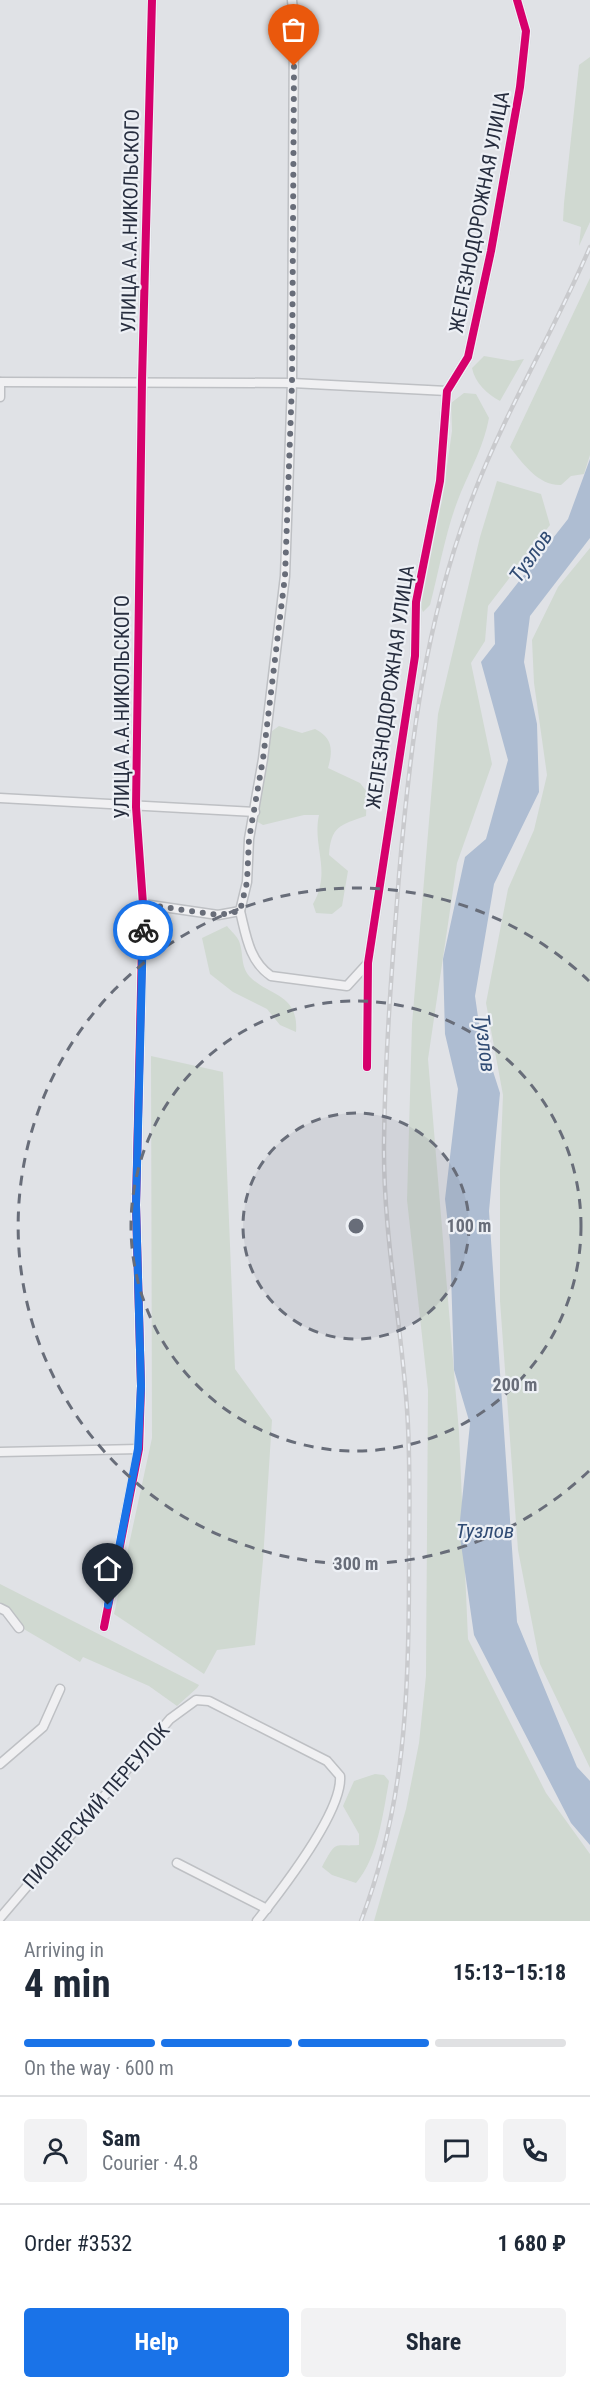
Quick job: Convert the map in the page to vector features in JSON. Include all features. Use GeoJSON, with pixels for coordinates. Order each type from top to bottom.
{"type":"FeatureCollection","features":[{"type":"Feature","properties":{"kind":"street","name":"УЛИЦА А.А.НИКОЛЬСКОГО"},"geometry":{"type":"LineString","coordinates":[[104,1627],[138,1449],[141,1386],[136,1205],[143,904],[136,807],[142,381],[152,0]]}},
{"type":"Feature","properties":{"kind":"street"},"geometry":{"type":"LineString","coordinates":[[292,0],[294,21],[292,383],[285,576],[255,812],[249,839],[247,882],[240,911],[255,959],[262,970],[272,976],[347,986],[368,963]]}},
{"type":"Feature","properties":{"kind":"street","name":"ЖЕЛЕЗНОДОРОЖНАЯ УЛИЦА"},"geometry":{"type":"LineString","coordinates":[[367,1067],[368,963],[415,656],[416,603],[440,481],[447,391],[468,357],[495,228],[520,87],[526,31],[517,0]]}},
{"type":"Feature","properties":{"kind":"street"},"geometry":{"type":"LineString","coordinates":[[0,397],[0,382],[292,383],[447,391]]}},
{"type":"Feature","properties":{"kind":"street"},"geometry":{"type":"LineString","coordinates":[[0,798],[255,812]]}},
{"type":"Feature","properties":{"kind":"street"},"geometry":{"type":"LineString","coordinates":[[143,904],[218,915],[240,911]]}},
{"type":"Feature","properties":{"kind":"street"},"geometry":{"type":"LineString","coordinates":[[0,1452],[138,1449]]}},
{"type":"Feature","properties":{"kind":"street"},"geometry":{"type":"LineString","coordinates":[[0,1608],[19,1628]]}},
{"type":"Feature","properties":{"kind":"street"},"geometry":{"type":"LineString","coordinates":[[0,1764],[43,1727],[60,1689]]}},
{"type":"Feature","properties":{"kind":"street","name":"ПИОНЕРСКИЙ ПЕРЕУЛОК"},"geometry":{"type":"LineString","coordinates":[[0,1918],[170,1719],[196,1700],[209,1701],[327,1761],[340,1776],[338,1796],[298,1869],[267,1909]]}},
{"type":"Feature","properties":{"kind":"street"},"geometry":{"type":"LineString","coordinates":[[177,1863],[267,1909],[257,1921]]}},
{"type":"Feature","properties":{"kind":"shaded area"},"geometry":{"type":"Polygon","coordinates":[[[590,57],[590,222],[579,246],[581,227],[563,221],[564,203],[579,65],[590,57]]]}},
{"type":"Feature","properties":{"kind":"shaded area"},"geometry":{"type":"Polygon","coordinates":[[[590,278],[590,455],[584,474],[571,476],[561,485],[553,484],[532,473],[510,447],[590,278]]]}},
{"type":"Feature","properties":{"kind":"shaded area"},"geometry":{"type":"Polygon","coordinates":[[[484,356],[513,361],[524,359],[500,401],[482,388],[472,368],[484,356]]]}},
{"type":"Feature","properties":{"kind":"shaded area"},"geometry":{"type":"Polygon","coordinates":[[[464,393],[476,394],[489,418],[481,446],[451,520],[430,605],[423,612],[420,605],[425,567],[442,501],[452,431],[451,403],[464,393]]]}},
{"type":"Feature","properties":{"kind":"shaded area"},"geometry":{"type":"Polygon","coordinates":[[[497,481],[541,494],[550,525],[488,606],[485,641],[471,663],[492,764],[457,863],[428,1059],[459,1432],[468,1639],[546,1793],[590,1854],[590,1921],[374,1921],[406,1809],[419,1743],[426,1676],[428,1390],[407,1200],[412,1024],[438,714],[480,537],[497,481]]]}},
{"type":"Feature","properties":{"kind":"shaded area"},"geometry":{"type":"Polygon","coordinates":[[[590,548],[590,1768],[540,1664],[518,1550],[500,1301],[500,1170],[503,1095],[486,1003],[508,889],[534,830],[547,775],[534,683],[532,640],[558,587],[590,548]]]}},
{"type":"Feature","properties":{"kind":"shaded area"},"geometry":{"type":"Polygon","coordinates":[[[279,726],[302,733],[315,729],[325,736],[331,750],[328,768],[360,783],[367,792],[366,816],[338,828],[332,838],[329,855],[348,871],[342,906],[332,914],[316,913],[313,904],[321,881],[319,815],[304,815],[263,825],[256,821],[272,731],[279,726]]]}},
{"type":"Feature","properties":{"kind":"shaded area"},"geometry":{"type":"Polygon","coordinates":[[[227,926],[239,941],[243,964],[250,977],[281,997],[293,1010],[296,1032],[280,1025],[267,1009],[233,992],[210,974],[202,938],[227,926]]]}},
{"type":"Feature","properties":{"kind":"shaded area"},"geometry":{"type":"Polygon","coordinates":[[[151,1056],[223,1072],[235,1369],[272,1420],[255,1645],[217,1650],[204,1674],[114,1614],[152,1438],[151,1056]]]}},
{"type":"Feature","properties":{"kind":"shaded area"},"geometry":{"type":"Polygon","coordinates":[[[0,1584],[199,1685],[177,1706],[149,1686],[83,1657],[80,1662],[22,1628],[0,1604],[0,1584]]]}},
{"type":"Feature","properties":{"kind":"shaded area"},"geometry":{"type":"Polygon","coordinates":[[[375,1774],[384,1775],[389,1781],[375,1848],[370,1861],[356,1883],[332,1875],[322,1867],[336,1846],[359,1845],[359,1834],[343,1806],[354,1781],[375,1774]]]}},
{"type":"Feature","properties":{"kind":"water","name":"Тузлов"},"geometry":{"type":"Polygon","coordinates":[[[590,459],[590,538],[530,616],[524,662],[537,724],[539,792],[494,884],[475,996],[480,1031],[500,1093],[489,1211],[517,1622],[577,1767],[590,1781],[590,1845],[571,1823],[474,1635],[459,1530],[470,1424],[454,1370],[450,1241],[445,1199],[458,1089],[445,1034],[443,959],[465,857],[486,839],[508,760],[481,662],[495,644],[494,613],[568,519],[590,459]]]}},
{"type":"Feature","properties":{"kind":"railway"},"geometry":{"type":"LineString","coordinates":[[361,1921],[376,1878],[396,1793],[402,1750],[408,1663],[410,1491],[408,1430],[384,1177],[387,1043],[408,779],[431,636],[456,543],[500,433],[590,247]]}},
{"type":"Feature","properties":{"kind":"cycle path"},"geometry":{"type":"LineString","coordinates":[[104,1627],[139,1449],[141,1386],[136,1205],[143,904],[136,807],[142,381],[152,0]]}},
{"type":"Feature","properties":{"kind":"cycle path"},"geometry":{"type":"LineString","coordinates":[[367,1067],[368,963],[415,656],[416,602],[440,481],[447,391],[468,357],[491,251],[520,87],[526,31],[517,0]]}},
{"type":"Feature","properties":{"kind":"way so far"},"geometry":{"type":"LineString","coordinates":[[143,930],[143,904],[218,915],[240,911],[247,882],[249,839],[263,759],[285,576],[292,383],[294,66]]}},
{"type":"Feature","properties":{"kind":"route"},"geometry":{"type":"LineString","coordinates":[[108,1605],[138,1449],[141,1386],[136,1205],[143,930]]}}]}
